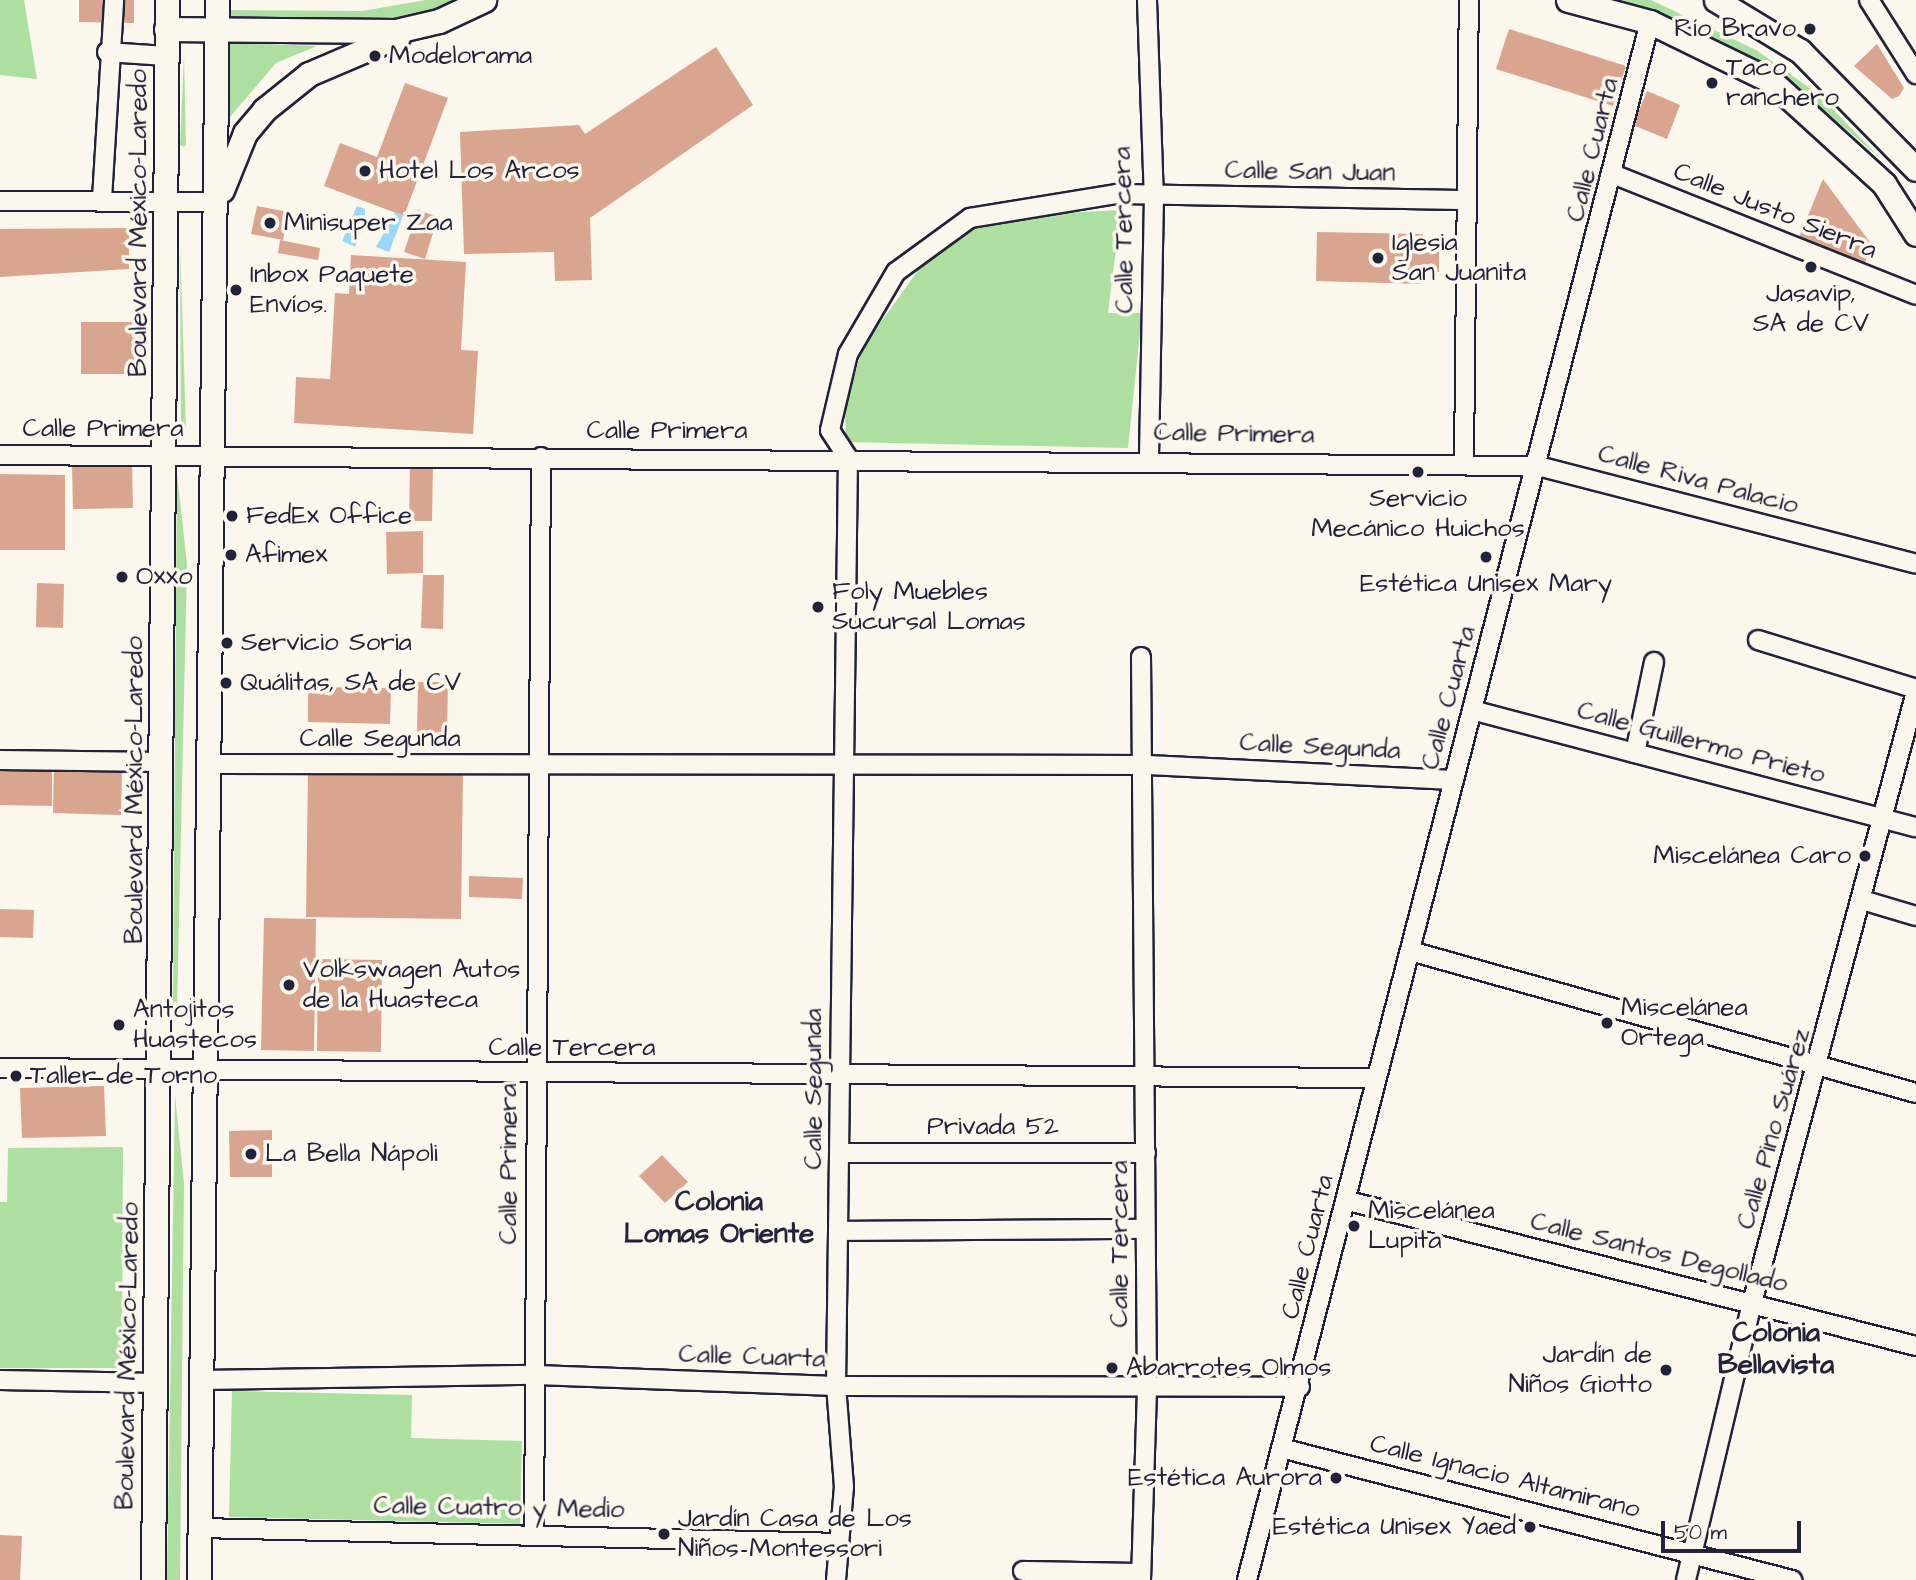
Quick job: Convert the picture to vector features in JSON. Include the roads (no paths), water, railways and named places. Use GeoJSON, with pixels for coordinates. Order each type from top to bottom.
{"type":"FeatureCollection","features":[{"type":"Feature","properties":{"kind":"main road","name":"Boulevard México-Laredo"},"geometry":{"type":"LineString","coordinates":[[153,1580],[162,1071],[161,762],[167,457],[167,0]]}},
{"type":"Feature","properties":{"kind":"main road"},"geometry":{"type":"LineString","coordinates":[[199,1580],[203,1380],[209,454],[217,202],[217,0]]}},
{"type":"Feature","properties":{"kind":"main road"},"geometry":{"type":"LineString","coordinates":[[217,202],[245,133],[286,91],[383,41],[439,21],[484,0]]}},
{"type":"Feature","properties":{"kind":"main road"},"geometry":{"type":"LineString","coordinates":[[1568,0],[1650,22],[1771,81],[1884,184],[1916,234]]}},
{"type":"Feature","properties":{"kind":"main road"},"geometry":{"type":"LineString","coordinates":[[1716,0],[1800,51],[1914,163],[1884,184]]}},
{"type":"Feature","properties":{"kind":"main road"},"geometry":{"type":"LineString","coordinates":[[166,29],[396,31],[439,21]]}},
{"type":"Feature","properties":{"kind":"street"},"geometry":{"type":"LineString","coordinates":[[102,200],[107,52],[114,0]]}},
{"type":"Feature","properties":{"kind":"street","name":"Calle Tercera"},"geometry":{"type":"LineString","coordinates":[[1147,0],[1154,196],[1149,459]]}},
{"type":"Feature","properties":{"kind":"street"},"geometry":{"type":"LineString","coordinates":[[1464,462],[1469,0]]}},
{"type":"Feature","properties":{"kind":"street"},"geometry":{"type":"LineString","coordinates":[[1870,0],[1916,75]]}},
{"type":"Feature","properties":{"kind":"street","name":"Calle Cuarta"},"geometry":{"type":"LineString","coordinates":[[1247,1580],[1285,1449],[1348,1201],[1374,1078],[1414,952],[1454,779],[1615,175],[1650,22]]}},
{"type":"Feature","properties":{"kind":"street"},"geometry":{"type":"LineString","coordinates":[[107,52],[166,56]]}},
{"type":"Feature","properties":{"kind":"street","name":"Calle Justo Sierra"},"geometry":{"type":"LineString","coordinates":[[1615,175],[1916,295]]}},
{"type":"Feature","properties":{"kind":"street"},"geometry":{"type":"LineString","coordinates":[[848,458],[830,430],[848,354],[896,272],[970,218],[1117,194],[1154,196]]}},
{"type":"Feature","properties":{"kind":"street","name":"Calle San Juan"},"geometry":{"type":"LineString","coordinates":[[1154,196],[1465,200]]}},
{"type":"Feature","properties":{"kind":"street"},"geometry":{"type":"LineString","coordinates":[[0,201],[102,200],[168,205],[217,202]]}},
{"type":"Feature","properties":{"kind":"street","name":"Calle Primera"},"geometry":{"type":"LineString","coordinates":[[0,455],[1464,462]]}},
{"type":"Feature","properties":{"kind":"street","name":"Calle Primera"},"geometry":{"type":"LineString","coordinates":[[534,1535],[535,766],[541,457]]}},
{"type":"Feature","properties":{"kind":"street","name":"Calle Segunda"},"geometry":{"type":"LineString","coordinates":[[836,1580],[844,1487],[836,1387],[840,1153],[838,1076],[847,766],[848,458]]}},
{"type":"Feature","properties":{"kind":"street","name":"Calle Riva Palacio"},"geometry":{"type":"LineString","coordinates":[[1464,462],[1538,466],[1916,564]]}},
{"type":"Feature","properties":{"kind":"street"},"geometry":{"type":"LineString","coordinates":[[1758,640],[1916,690]]}},
{"type":"Feature","properties":{"kind":"street","name":"Calle Tercera"},"geometry":{"type":"LineString","coordinates":[[1141,657],[1146,765],[1144,1076],[1147,1387],[1141,1577]]}},
{"type":"Feature","properties":{"kind":"street"},"geometry":{"type":"LineString","coordinates":[[1635,753],[1654,662]]}},
{"type":"Feature","properties":{"kind":"street","name":"Calle Pino Suárez"},"geometry":{"type":"LineString","coordinates":[[1686,1580],[1752,1303],[1820,1066],[1916,690]]}},
{"type":"Feature","properties":{"kind":"street","name":"Calle Guillermo Prieto"},"geometry":{"type":"LineString","coordinates":[[1472,710],[1916,827]]}},
{"type":"Feature","properties":{"kind":"street"},"geometry":{"type":"LineString","coordinates":[[0,760],[161,762]]}},
{"type":"Feature","properties":{"kind":"street","name":"Calle Segunda"},"geometry":{"type":"LineString","coordinates":[[208,764],[1146,765],[1454,779]]}},
{"type":"Feature","properties":{"kind":"street"},"geometry":{"type":"LineString","coordinates":[[1862,900],[1916,916]]}},
{"type":"Feature","properties":{"kind":"street"},"geometry":{"type":"LineString","coordinates":[[1414,952],[1916,1093]]}},
{"type":"Feature","properties":{"kind":"street","name":"Calle Tercera"},"geometry":{"type":"LineString","coordinates":[[0,1068],[203,1072],[1374,1078]]}},
{"type":"Feature","properties":{"kind":"street","name":"Privada 52"},"geometry":{"type":"LineString","coordinates":[[840,1153],[1146,1153]]}},
{"type":"Feature","properties":{"kind":"street","name":"Calle Santos Degollado"},"geometry":{"type":"LineString","coordinates":[[1348,1201],[1916,1346]]}},
{"type":"Feature","properties":{"kind":"street"},"geometry":{"type":"LineString","coordinates":[[839,1231],[1145,1229]]}},
{"type":"Feature","properties":{"kind":"street","name":"Calle Cuarta"},"geometry":{"type":"LineString","coordinates":[[203,1380],[536,1375],[836,1387],[1300,1387]]}},
{"type":"Feature","properties":{"kind":"street"},"geometry":{"type":"LineString","coordinates":[[0,1380],[156,1383]]}},
{"type":"Feature","properties":{"kind":"street","name":"Calle Ignacio Altamirano"},"geometry":{"type":"LineString","coordinates":[[1285,1449],[1694,1552],[1792,1580]]}},
{"type":"Feature","properties":{"kind":"street","name":"Calle Cuatro y Medio"},"geometry":{"type":"LineString","coordinates":[[200,1528],[839,1543]]}},
{"type":"Feature","properties":{"kind":"street"},"geometry":{"type":"LineString","coordinates":[[1023,1571],[1141,1577]]}},
{"type":"Feature","properties":{"kind":"water"},"geometry":{"type":"Polygon","coordinates":[[[357,206],[365,209],[365,221],[355,247],[342,241],[357,206]]]}},
{"type":"Feature","properties":{"kind":"water"},"geometry":{"type":"Polygon","coordinates":[[[395,213],[403,216],[389,252],[376,247],[395,213]]]}},
{"type":"Feature","properties":{"kind":"place","name":"Río Bravo"},"geometry":{"type":"Point","coordinates":[1810,29]}},
{"type":"Feature","properties":{"kind":"place","name":"Modelorama"},"geometry":{"type":"Point","coordinates":[375,56]}},
{"type":"Feature","properties":{"kind":"place","name":"Taco ranchero"},"geometry":{"type":"Point","coordinates":[1712,83]}},
{"type":"Feature","properties":{"kind":"place","name":"Hotel Los Arcos"},"geometry":{"type":"Point","coordinates":[365,171]}},
{"type":"Feature","properties":{"kind":"place","name":"Minisuper Zaa"},"geometry":{"type":"Point","coordinates":[270,223]}},
{"type":"Feature","properties":{"kind":"place","name":"Iglesia San Juanita"},"geometry":{"type":"Point","coordinates":[1378,258]}},
{"type":"Feature","properties":{"kind":"place","name":"Jasavip, SA de CV"},"geometry":{"type":"Point","coordinates":[1811,267]}},
{"type":"Feature","properties":{"kind":"place","name":"Inbox Paquete Envíos."},"geometry":{"type":"Point","coordinates":[236,290]}},
{"type":"Feature","properties":{"kind":"place","name":"Servicio Mecánico Huichos"},"geometry":{"type":"Point","coordinates":[1418,472]}},
{"type":"Feature","properties":{"kind":"place","name":"FedEx Office"},"geometry":{"type":"Point","coordinates":[232,516]}},
{"type":"Feature","properties":{"kind":"place","name":"Afimex"},"geometry":{"type":"Point","coordinates":[231,555]}},
{"type":"Feature","properties":{"kind":"place","name":"Estética Unisex Mary"},"geometry":{"type":"Point","coordinates":[1486,557]}},
{"type":"Feature","properties":{"kind":"place","name":"Oxxo"},"geometry":{"type":"Point","coordinates":[122,577]}},
{"type":"Feature","properties":{"kind":"place","name":"Foly Muebles Sucursal Lomas"},"geometry":{"type":"Point","coordinates":[818,607]}},
{"type":"Feature","properties":{"kind":"place","name":"Servicio Soria"},"geometry":{"type":"Point","coordinates":[227,643]}},
{"type":"Feature","properties":{"kind":"place","name":"Quálitas, SA de CV"},"geometry":{"type":"Point","coordinates":[226,683]}},
{"type":"Feature","properties":{"kind":"place","name":"Miscelánea Caro"},"geometry":{"type":"Point","coordinates":[1865,856]}},
{"type":"Feature","properties":{"kind":"place","name":"Volkswagen Autos de la Huasteca"},"geometry":{"type":"Point","coordinates":[289,985]}},
{"type":"Feature","properties":{"kind":"place","name":"Miscelánea Ortega"},"geometry":{"type":"Point","coordinates":[1607,1023]}},
{"type":"Feature","properties":{"kind":"place","name":"Antojitos Huastecos"},"geometry":{"type":"Point","coordinates":[119,1025]}},
{"type":"Feature","properties":{"kind":"place","name":"Taller de Torno"},"geometry":{"type":"Point","coordinates":[16,1076]}},
{"type":"Feature","properties":{"kind":"place","name":"La Bella Nápoli"},"geometry":{"type":"Point","coordinates":[251,1154]}},
{"type":"Feature","properties":{"kind":"place","name":"Miscelánea Lupita"},"geometry":{"type":"Point","coordinates":[1354,1226]}},
{"type":"Feature","properties":{"kind":"place","name":"Abarrotes Olmos"},"geometry":{"type":"Point","coordinates":[1112,1368]}},
{"type":"Feature","properties":{"kind":"place","name":"Jardín de Niños Giotto"},"geometry":{"type":"Point","coordinates":[1666,1370]}},
{"type":"Feature","properties":{"kind":"place","name":"Estética Aurora"},"geometry":{"type":"Point","coordinates":[1336,1478]}},
{"type":"Feature","properties":{"kind":"place","name":"Estética Unisex Yaed"},"geometry":{"type":"Point","coordinates":[1530,1527]}},
{"type":"Feature","properties":{"kind":"place","name":"Jardín Casa de Los Niños Montessori"},"geometry":{"type":"Point","coordinates":[664,1534]}},
{"type":"Feature","properties":{"kind":"district","name":"Colonia Lomas Oriente"},"geometry":{"type":"Point","coordinates":[719,1218]}},
{"type":"Feature","properties":{"kind":"district","name":"Colonia Bellavista"},"geometry":{"type":"Point","coordinates":[1776,1349]}}]}
